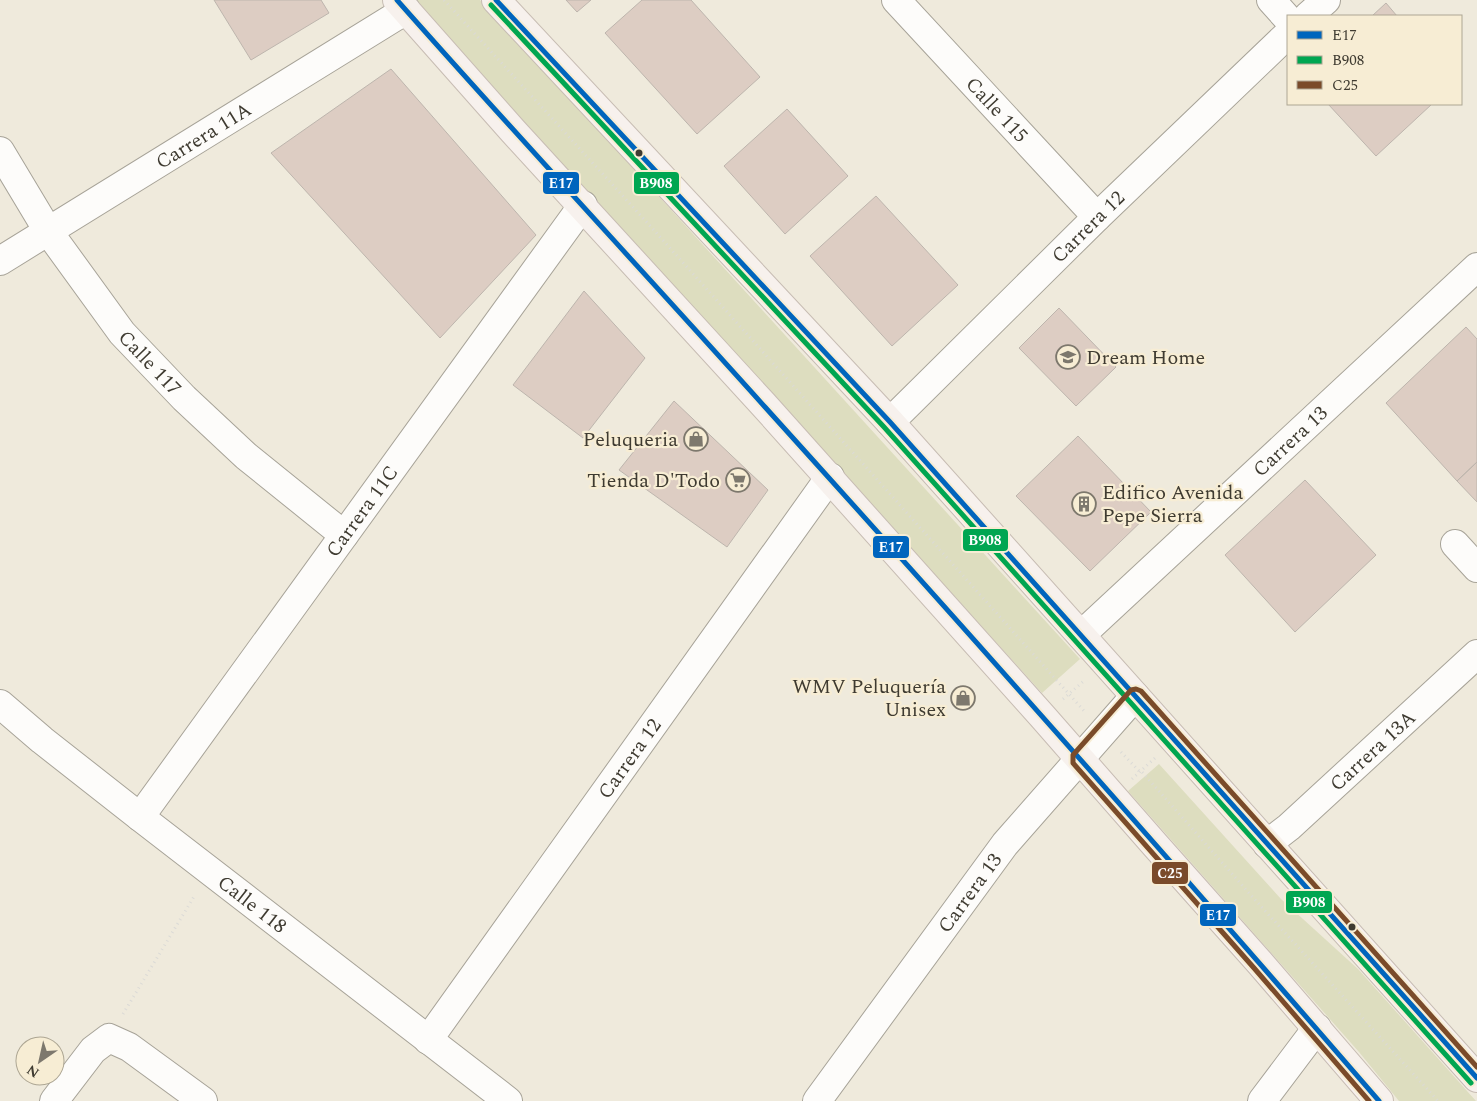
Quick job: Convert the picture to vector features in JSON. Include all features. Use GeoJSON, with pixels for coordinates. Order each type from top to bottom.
{"type":"FeatureCollection","features":[{"type":"Feature","properties":{"kind":"main road"},"geometry":{"type":"LineString","coordinates":[[496,0],[890,422],[1267,844],[1474,1068]]}},
{"type":"Feature","properties":{"kind":"main road"},"geometry":{"type":"LineString","coordinates":[[402,5],[513,131],[830,477],[1317,1028],[1379,1101]]}},
{"type":"Feature","properties":{"kind":"street","name":"Calle 115"},"geometry":{"type":"LineString","coordinates":[[896,0],[1097,218]]}},
{"type":"Feature","properties":{"kind":"street"},"geometry":{"type":"LineString","coordinates":[[1271,0],[1287,18]]}},
{"type":"Feature","properties":{"kind":"street"},"geometry":{"type":"LineString","coordinates":[[1309,15],[1326,0]]}},
{"type":"Feature","properties":{"kind":"street","name":"Carrera 11A"},"geometry":{"type":"LineString","coordinates":[[0,261],[402,5]]}},
{"type":"Feature","properties":{"kind":"street","name":"Carrera 12"},"geometry":{"type":"LineString","coordinates":[[890,422],[1097,218],[1287,35]]}},
{"type":"Feature","properties":{"kind":"street","name":"Calle 117"},"geometry":{"type":"LineString","coordinates":[[0,151],[48,231],[122,332],[184,398],[246,456],[344,535]]}},
{"type":"Feature","properties":{"kind":"street","name":"Carrera 11C"},"geometry":{"type":"LineString","coordinates":[[140,817],[583,206]]}},
{"type":"Feature","properties":{"kind":"street","name":"Carrera 13"},"geometry":{"type":"LineString","coordinates":[[1081,635],[1477,267]]}},
{"type":"Feature","properties":{"kind":"street","name":"Carrera 12"},"geometry":{"type":"LineString","coordinates":[[428,1040],[830,477]]}},
{"type":"Feature","properties":{"kind":"street"},"geometry":{"type":"LineString","coordinates":[[1455,544],[1477,568]]}},
{"type":"Feature","properties":{"kind":"street","name":"Carrera 13A"},"geometry":{"type":"LineString","coordinates":[[1267,844],[1289,827],[1477,654]]}},
{"type":"Feature","properties":{"kind":"street","name":"Carrera 13"},"geometry":{"type":"LineString","coordinates":[[817,1101],[1005,844],[1136,696]]}},
{"type":"Feature","properties":{"kind":"street","name":"Calle 118"},"geometry":{"type":"LineString","coordinates":[[0,704],[42,740],[140,817],[508,1101]]}},
{"type":"Feature","properties":{"kind":"street"},"geometry":{"type":"LineString","coordinates":[[1262,1101],[1317,1028]]}},
{"type":"Feature","properties":{"kind":"street"},"geometry":{"type":"LineString","coordinates":[[54,1101],[93,1050],[109,1038],[129,1047],[204,1101]]}},
{"type":"Feature","properties":{"kind":"path"},"geometry":{"type":"LineString","coordinates":[[444,0],[652,228],[1103,732],[1142,772],[1438,1101]]}},
{"type":"Feature","properties":{"kind":"path"},"geometry":{"type":"LineString","coordinates":[[109,1038],[209,870]]}},
{"type":"Feature","properties":{"kind":"green space"},"geometry":{"type":"Polygon","coordinates":[[[414,0],[480,0],[1080,659],[1042,693],[414,0]]]}},
{"type":"Feature","properties":{"kind":"green space"},"geometry":{"type":"Polygon","coordinates":[[[1159,764],[1281,899],[1358,969],[1476,1101],[1399,1101],[1359,1052],[1128,791],[1159,764]]]}},
{"type":"Feature","properties":{"kind":"building"},"geometry":{"type":"Polygon","coordinates":[[[214,0],[321,0],[329,13],[251,60],[214,0]]]}},
{"type":"Feature","properties":{"kind":"building"},"geometry":{"type":"Polygon","coordinates":[[[566,0],[591,0],[577,12],[566,0]]]}},
{"type":"Feature","properties":{"kind":"building"},"geometry":{"type":"Polygon","coordinates":[[[642,0],[691,0],[760,77],[697,134],[605,33],[642,0]]]}},
{"type":"Feature","properties":{"kind":"building"},"geometry":{"type":"Polygon","coordinates":[[[1386,3],[1396,15],[1373,15],[1386,3]]]}},
{"type":"Feature","properties":{"kind":"building"},"geometry":{"type":"Polygon","coordinates":[[[391,69],[536,235],[440,338],[271,153],[391,69]]]}},
{"type":"Feature","properties":{"kind":"building"},"geometry":{"type":"Polygon","coordinates":[[[1329,105],[1431,105],[1376,156],[1329,105]]]}},
{"type":"Feature","properties":{"kind":"building"},"geometry":{"type":"Polygon","coordinates":[[[787,109],[848,176],[785,234],[724,166],[787,109]]]}},
{"type":"Feature","properties":{"kind":"building"},"geometry":{"type":"Polygon","coordinates":[[[876,196],[958,285],[892,346],[810,256],[876,196]]]}},
{"type":"Feature","properties":{"kind":"building"},"geometry":{"type":"Polygon","coordinates":[[[584,291],[645,358],[583,438],[513,385],[584,291]]]}},
{"type":"Feature","properties":{"kind":"building","name":"Dream Home"},"geometry":{"type":"Polygon","coordinates":[[[1059,308],[1116,367],[1076,406],[1019,348],[1059,308]]]}},
{"type":"Feature","properties":{"kind":"building"},"geometry":{"type":"Polygon","coordinates":[[[1466,327],[1477,339],[1477,462],[1457,481],[1386,403],[1466,327]]]}},
{"type":"Feature","properties":{"kind":"building"},"geometry":{"type":"Polygon","coordinates":[[[674,401],[768,490],[727,547],[619,470],[674,401]]]}},
{"type":"Feature","properties":{"kind":"building","name":"Edifico Avenida Pepe Sierra"},"geometry":{"type":"Polygon","coordinates":[[[1078,436],[1151,512],[1090,571],[1016,496],[1078,436]]]}},
{"type":"Feature","properties":{"kind":"building"},"geometry":{"type":"Polygon","coordinates":[[[1477,462],[1477,502],[1457,481],[1477,462]]]}},
{"type":"Feature","properties":{"kind":"building"},"geometry":{"type":"Polygon","coordinates":[[[1305,480],[1376,555],[1295,632],[1225,555],[1305,480]]]}},
{"type":"Feature","properties":{"kind":"transit line","name":"E17"},"geometry":{"type":"LineString","coordinates":[[397,0],[843,493],[1227,926],[1379,1101]]}},
{"type":"Feature","properties":{"kind":"transit line","name":"E17"},"geometry":{"type":"LineString","coordinates":[[496,0],[890,422],[1477,1078]]}},
{"type":"Feature","properties":{"kind":"transit line","name":"B908"},"geometry":{"type":"LineString","coordinates":[[491,5],[884,427],[1471,1083]]}},
{"type":"Feature","properties":{"kind":"transit line","name":"C25"},"geometry":{"type":"LineString","coordinates":[[1369,1101],[1073,763],[1073,755],[1131,690],[1141,691],[1477,1067]]}},
{"type":"Feature","properties":{"kind":"place","name":"Dream Home"},"geometry":{"type":"Point","coordinates":[1068,357]}},
{"type":"Feature","properties":{"kind":"place","name":"Peluqueria"},"geometry":{"type":"Point","coordinates":[696,439]}},
{"type":"Feature","properties":{"kind":"place","name":"Tienda D'Todo"},"geometry":{"type":"Point","coordinates":[738,480]}},
{"type":"Feature","properties":{"kind":"place","name":"Edifico Avenida Pepe Sierra"},"geometry":{"type":"Point","coordinates":[1084,504]}},
{"type":"Feature","properties":{"kind":"place","name":"WMV Peluquería Unisex"},"geometry":{"type":"Point","coordinates":[963,698]}}]}
